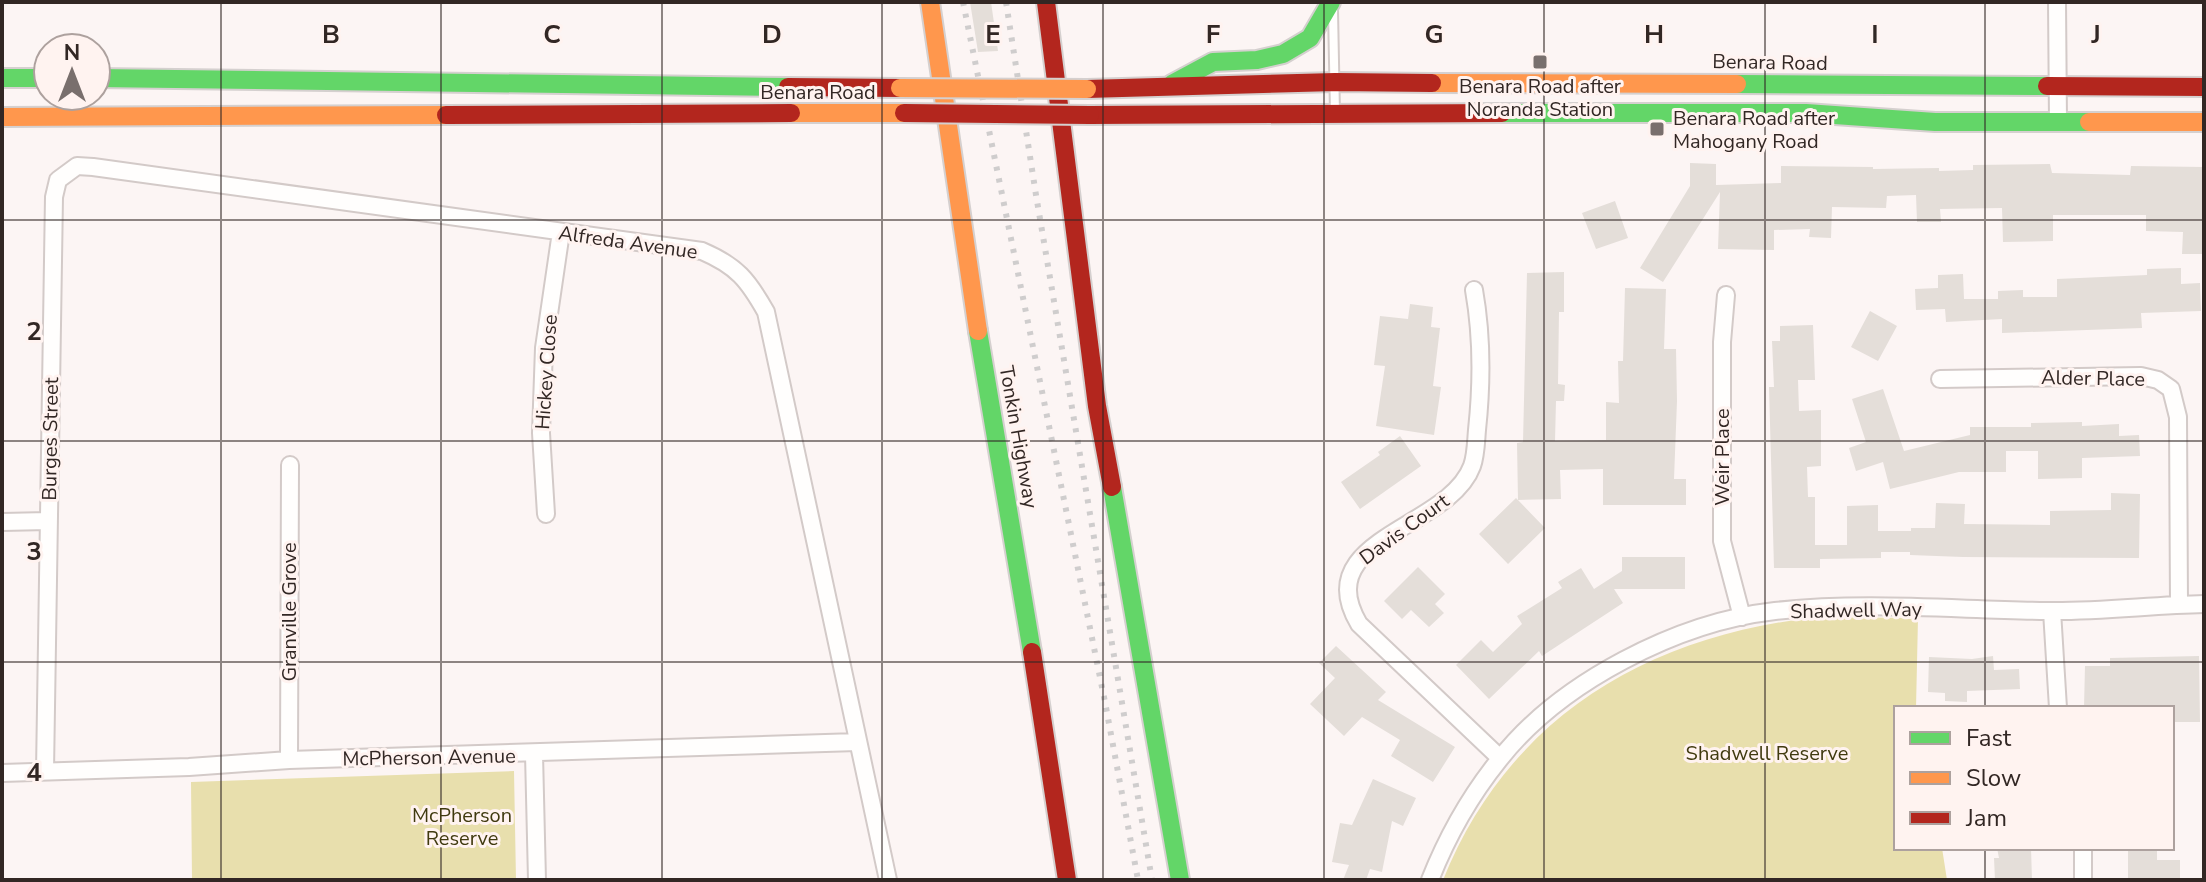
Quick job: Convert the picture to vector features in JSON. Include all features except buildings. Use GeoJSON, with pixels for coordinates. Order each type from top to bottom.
{"type":"FeatureCollection","features":[{"type":"Feature","properties":{"kind":"main road","name":"Tonkin Highway"},"geometry":{"type":"LineString","coordinates":[[930,2],[975,315],[1013,528],[1067,880]]}},
{"type":"Feature","properties":{"kind":"main road"},"geometry":{"type":"LineString","coordinates":[[1046,2],[1097,406],[1180,880]]}},
{"type":"Feature","properties":{"kind":"main road"},"geometry":{"type":"LineString","coordinates":[[1166,87],[1213,62],[1257,60],[1283,54],[1310,38],[1332,2]]}},
{"type":"Feature","properties":{"kind":"main road"},"geometry":{"type":"LineString","coordinates":[[2,78],[32,78]]}},
{"type":"Feature","properties":{"kind":"main road","name":"Benara Road"},"geometry":{"type":"LineString","coordinates":[[112,78],[1087,89],[1335,82],[2204,87]]}},
{"type":"Feature","properties":{"kind":"main road"},"geometry":{"type":"LineString","coordinates":[[144,117],[156,94],[145,78]]}},
{"type":"Feature","properties":{"kind":"main road","name":"Benara Road"},"geometry":{"type":"LineString","coordinates":[[1335,82],[1350,100],[1578,98],[1635,112]]}},
{"type":"Feature","properties":{"kind":"main road"},"geometry":{"type":"LineString","coordinates":[[1695,83],[1685,90],[1685,94],[1764,102],[1806,113]]}},
{"type":"Feature","properties":{"kind":"main road","name":"Benara Road"},"geometry":{"type":"LineString","coordinates":[[2,117],[1635,112],[1806,113],[1935,122],[2204,122]]}},
{"type":"Feature","properties":{"kind":"street"},"geometry":{"type":"LineString","coordinates":[[2057,2],[2058,122]]}},
{"type":"Feature","properties":{"kind":"street","name":"Alfreda Avenue"},"geometry":{"type":"LineString","coordinates":[[77,166],[702,251],[725,261],[749,282],[766,312],[888,880]]}},
{"type":"Feature","properties":{"kind":"street","name":"Burges Street"},"geometry":{"type":"LineString","coordinates":[[45,771],[54,197],[58,180],[77,166]]}},
{"type":"Feature","properties":{"kind":"street","name":"Hickey Close"},"geometry":{"type":"LineString","coordinates":[[546,514],[541,433],[544,348],[561,232]]}},
{"type":"Feature","properties":{"kind":"street","name":"Davis Court"},"geometry":{"type":"LineString","coordinates":[[1474,290],[1480,322],[1480,405],[1472,466],[1455,492],[1359,558],[1347,587],[1348,606],[1359,624],[1500,758]]}},
{"type":"Feature","properties":{"kind":"street","name":"Weir Place"},"geometry":{"type":"LineString","coordinates":[[1726,295],[1722,342],[1722,541],[1742,617]]}},
{"type":"Feature","properties":{"kind":"street","name":"Alder Place"},"geometry":{"type":"LineString","coordinates":[[1940,379],[2141,376],[2158,380],[2171,389],[2178,417],[2179,605]]}},
{"type":"Feature","properties":{"kind":"street","name":"Granville Grove"},"geometry":{"type":"LineString","coordinates":[[289,760],[290,465]]}},
{"type":"Feature","properties":{"kind":"street"},"geometry":{"type":"LineString","coordinates":[[2,522],[48,521]]}},
{"type":"Feature","properties":{"kind":"street","name":"Shadwell Way"},"geometry":{"type":"LineString","coordinates":[[1430,880],[1458,820],[1500,758],[1521,736],[1568,696],[1616,665],[1677,637],[1742,617],[1814,608],[2052,611],[2204,604]]}},
{"type":"Feature","properties":{"kind":"street"},"geometry":{"type":"LineString","coordinates":[[2052,611],[2058,706]]}},
{"type":"Feature","properties":{"kind":"street","name":"McPherson Avenue"},"geometry":{"type":"LineString","coordinates":[[2,773],[189,767],[289,760],[857,742]]}},
{"type":"Feature","properties":{"kind":"street"},"geometry":{"type":"LineString","coordinates":[[534,754],[537,880]]}},
{"type":"Feature","properties":{"kind":"street"},"geometry":{"type":"LineString","coordinates":[[2083,850],[2083,880]]}},
{"type":"Feature","properties":{"kind":"lane"},"geometry":{"type":"LineString","coordinates":[[1332,2],[1335,113]]}},
{"type":"Feature","properties":{"kind":"green space","name":"Shadwell Reserve"},"geometry":{"type":"Polygon","coordinates":[[[1819,617],[1918,618],[1916,706],[1894,706],[1894,850],[1942,850],[1947,880],[1443,880],[1471,822],[1506,772],[1546,729],[1592,694],[1643,665],[1698,643],[1757,627],[1819,617]]]}},
{"type":"Feature","properties":{"kind":"green space","name":"McPherson Reserve"},"geometry":{"type":"Polygon","coordinates":[[[514,771],[516,880],[192,880],[191,782],[514,771]]]}},
{"type":"Feature","properties":{"kind":"railway"},"geometry":{"type":"LineString","coordinates":[[963,2],[1105,702],[1138,880]]}},
{"type":"Feature","properties":{"kind":"railway"},"geometry":{"type":"LineString","coordinates":[[1006,2],[1152,880]]}},
{"type":"Feature","properties":{"kind":"traffic: fast"},"geometry":{"type":"LineString","coordinates":[[1172,84],[1213,62],[1257,60],[1283,54],[1310,38],[1331,2]]}},
{"type":"Feature","properties":{"kind":"traffic: fast"},"geometry":{"type":"LineString","coordinates":[[2,78],[32,78]]}},
{"type":"Feature","properties":{"kind":"traffic: fast"},"geometry":{"type":"LineString","coordinates":[[112,78],[788,87]]}},
{"type":"Feature","properties":{"kind":"traffic: fast"},"geometry":{"type":"LineString","coordinates":[[1737,84],[2047,86]]}},
{"type":"Feature","properties":{"kind":"traffic: fast"},"geometry":{"type":"LineString","coordinates":[[1502,113],[1806,113],[1935,122],[2089,122]]}},
{"type":"Feature","properties":{"kind":"traffic: fast"},"geometry":{"type":"LineString","coordinates":[[978,331],[1032,652]]}},
{"type":"Feature","properties":{"kind":"traffic: fast"},"geometry":{"type":"LineString","coordinates":[[1112,487],[1180,880]]}},
{"type":"Feature","properties":{"kind":"traffic: slow"},"geometry":{"type":"LineString","coordinates":[[930,2],[978,331]]}},
{"type":"Feature","properties":{"kind":"traffic: slow"},"geometry":{"type":"LineString","coordinates":[[1432,83],[1737,84]]}},
{"type":"Feature","properties":{"kind":"traffic: slow"},"geometry":{"type":"LineString","coordinates":[[900,88],[1087,89]]}},
{"type":"Feature","properties":{"kind":"traffic: slow"},"geometry":{"type":"LineString","coordinates":[[791,113],[904,113]]}},
{"type":"Feature","properties":{"kind":"traffic: slow"},"geometry":{"type":"LineString","coordinates":[[2,117],[446,115]]}},
{"type":"Feature","properties":{"kind":"traffic: slow"},"geometry":{"type":"LineString","coordinates":[[2089,122],[2204,122]]}},
{"type":"Feature","properties":{"kind":"traffic: jam"},"geometry":{"type":"LineString","coordinates":[[1046,2],[1097,406],[1112,487]]}},
{"type":"Feature","properties":{"kind":"traffic: jam"},"geometry":{"type":"LineString","coordinates":[[1087,89],[1335,82],[1432,83]]}},
{"type":"Feature","properties":{"kind":"traffic: jam"},"geometry":{"type":"LineString","coordinates":[[2047,86],[2204,87]]}},
{"type":"Feature","properties":{"kind":"traffic: jam"},"geometry":{"type":"LineString","coordinates":[[788,87],[900,88]]}},
{"type":"Feature","properties":{"kind":"traffic: jam"},"geometry":{"type":"LineString","coordinates":[[446,115],[791,113]]}},
{"type":"Feature","properties":{"kind":"traffic: jam"},"geometry":{"type":"LineString","coordinates":[[904,113],[1090,115]]}},
{"type":"Feature","properties":{"kind":"traffic: jam"},"geometry":{"type":"LineString","coordinates":[[1090,115],[1502,113]]}},
{"type":"Feature","properties":{"kind":"traffic: jam"},"geometry":{"type":"LineString","coordinates":[[1032,652],[1067,880]]}},
{"type":"Feature","properties":{"kind":"place","name":"Benara Road after Noranda Station"},"geometry":{"type":"Point","coordinates":[1540,62]}},
{"type":"Feature","properties":{"kind":"place","name":"Benara Road after Mahogany Road"},"geometry":{"type":"Point","coordinates":[1657,129]}}]}
